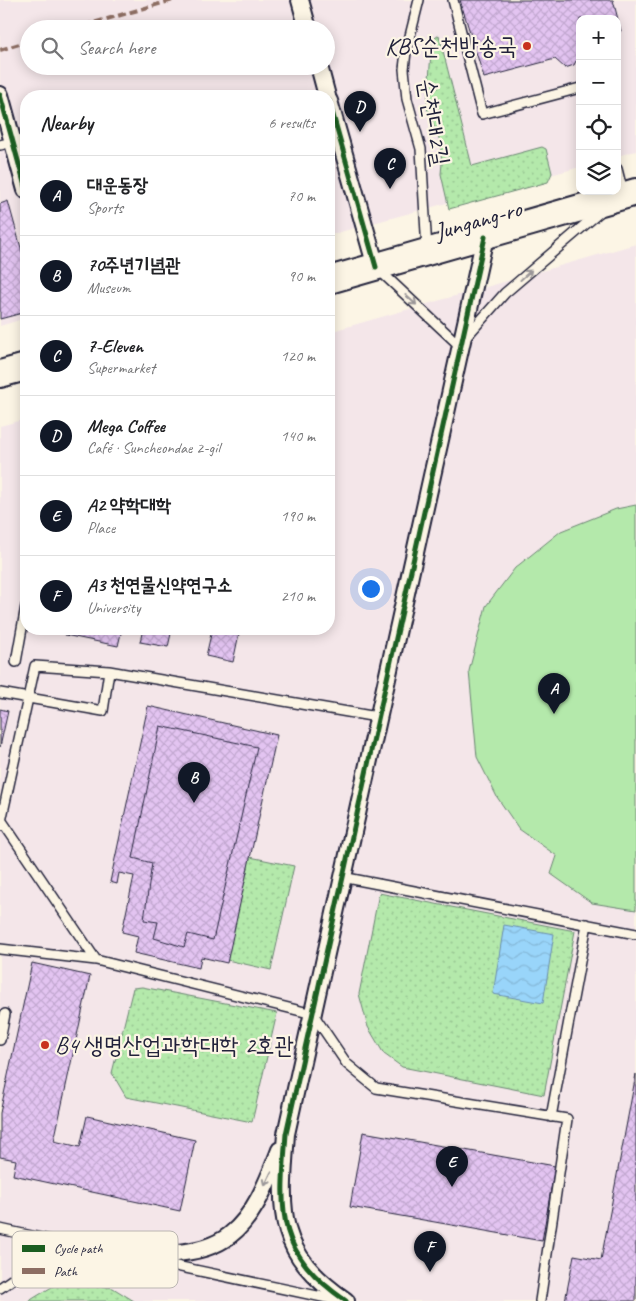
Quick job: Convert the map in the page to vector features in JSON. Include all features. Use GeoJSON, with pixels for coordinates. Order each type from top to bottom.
{"type":"FeatureCollection","features":[{"type":"Feature","properties":{"kind":"main road","name":"Jungang-ro"},"geometry":{"type":"LineString","coordinates":[[335,278],[485,237],[625,195]]}},
{"type":"Feature","properties":{"kind":"main road"},"geometry":{"type":"LineString","coordinates":[[0,374],[20,369]]}},
{"type":"Feature","properties":{"kind":"street"},"geometry":{"type":"LineString","coordinates":[[300,0],[306,20]]}},
{"type":"Feature","properties":{"kind":"street"},"geometry":{"type":"LineString","coordinates":[[321,75],[325,90]]}},
{"type":"Feature","properties":{"kind":"street"},"geometry":{"type":"LineString","coordinates":[[0,95],[6,144],[20,176]]}},
{"type":"Feature","properties":{"kind":"street"},"geometry":{"type":"LineString","coordinates":[[335,122],[376,267]]}},
{"type":"Feature","properties":{"kind":"street"},"geometry":{"type":"LineString","coordinates":[[346,1301],[310,1273],[297,1256],[290,1238],[284,1210],[283,1190],[286,1134],[459,345],[485,237]]}},
{"type":"Feature","properties":{"kind":"street"},"geometry":{"type":"LineString","coordinates":[[178,1251],[203,1248],[230,1235],[248,1214],[262,1190],[286,1134]]}},
{"type":"Feature","properties":{"kind":"lane","name":"순천대2길"},"geometry":{"type":"LineString","coordinates":[[419,0],[406,52],[404,69],[407,99],[421,149],[427,253]]}},
{"type":"Feature","properties":{"kind":"lane"},"geometry":{"type":"LineString","coordinates":[[453,0],[482,114],[576,89]]}},
{"type":"Feature","properties":{"kind":"lane"},"geometry":{"type":"LineString","coordinates":[[376,267],[459,345],[505,293],[625,195],[621,182]]}},
{"type":"Feature","properties":{"kind":"lane"},"geometry":{"type":"LineString","coordinates":[[16,662],[21,635]]}},
{"type":"Feature","properties":{"kind":"lane"},"geometry":{"type":"LineString","coordinates":[[96,960],[1,824],[35,666],[109,671],[377,717]]}},
{"type":"Feature","properties":{"kind":"lane"},"geometry":{"type":"LineString","coordinates":[[0,693],[103,711],[109,671]]}},
{"type":"Feature","properties":{"kind":"lane"},"geometry":{"type":"LineString","coordinates":[[342,877],[636,934]]}},
{"type":"Feature","properties":{"kind":"lane"},"geometry":{"type":"LineString","coordinates":[[551,1117],[587,924]]}},
{"type":"Feature","properties":{"kind":"lane"},"geometry":{"type":"LineString","coordinates":[[0,949],[96,960],[313,1014],[347,1064],[376,1088],[567,1119],[540,1301]]}},
{"type":"Feature","properties":{"kind":"lane"},"geometry":{"type":"LineString","coordinates":[[0,1040],[6,1014]]}},
{"type":"Feature","properties":{"kind":"lane"},"geometry":{"type":"LineString","coordinates":[[178,1267],[341,1301]]}},
{"type":"Feature","properties":{"kind":"lane"},"geometry":{"type":"LineString","coordinates":[[0,1288],[12,1280]]}},
{"type":"Feature","properties":{"kind":"shaded area"},"geometry":{"type":"Polygon","coordinates":[[[0,0],[636,0],[636,151],[621,155],[621,15],[576,15],[576,168],[335,233],[335,90],[20,90],[20,320],[0,326],[0,0]]]}},
{"type":"Feature","properties":{"kind":"shaded area"},"geometry":{"type":"Polygon","coordinates":[[[636,244],[636,1301],[0,1301],[0,426],[20,421],[20,635],[335,635],[335,330],[636,244]]]}},
{"type":"Feature","properties":{"kind":"green space"},"geometry":{"type":"Polygon","coordinates":[[[439,35],[472,166],[542,147],[546,149],[552,173],[548,182],[449,209],[441,174],[440,141],[427,108],[431,52],[435,38],[439,35]]]}},
{"type":"Feature","properties":{"kind":"green space"},"geometry":{"type":"Polygon","coordinates":[[[636,505],[636,910],[592,903],[551,874],[557,856],[519,829],[497,797],[477,757],[469,671],[486,606],[515,568],[561,531],[616,509],[636,505]]]}},
{"type":"Feature","properties":{"kind":"green space"},"geometry":{"type":"Polygon","coordinates":[[[250,857],[294,866],[271,970],[227,960],[250,857]]]}},
{"type":"Feature","properties":{"kind":"green space"},"geometry":{"type":"Polygon","coordinates":[[[379,893],[575,931],[544,1095],[402,1067],[384,1054],[368,1027],[359,994],[379,893]]]}},
{"type":"Feature","properties":{"kind":"green space"},"geometry":{"type":"Polygon","coordinates":[[[142,987],[277,1013],[252,1122],[126,1097],[112,1073],[133,988],[142,987]]]}},
{"type":"Feature","properties":{"kind":"green space"},"geometry":{"type":"Polygon","coordinates":[[[50,1288],[113,1288],[134,1301],[29,1301],[50,1288]]]}},
{"type":"Feature","properties":{"kind":"water"},"geometry":{"type":"Polygon","coordinates":[[[504,925],[554,934],[543,1003],[493,994],[504,925]]]}},
{"type":"Feature","properties":{"kind":"building","name":"KBS순천방송국"},"geometry":{"type":"Polygon","coordinates":[[[460,0],[613,0],[617,15],[576,15],[576,61],[574,65],[565,68],[555,59],[484,78],[460,0]]]}},
{"type":"Feature","properties":{"kind":"building"},"geometry":{"type":"Polygon","coordinates":[[[8,201],[20,244],[20,314],[0,319],[0,204],[8,201]]]}},
{"type":"Feature","properties":{"kind":"building"},"geometry":{"type":"Polygon","coordinates":[[[65,635],[121,635],[118,646],[65,635]]]}},
{"type":"Feature","properties":{"kind":"building"},"geometry":{"type":"Polygon","coordinates":[[[142,635],[171,635],[168,647],[140,642],[142,635]]]}},
{"type":"Feature","properties":{"kind":"building"},"geometry":{"type":"Polygon","coordinates":[[[211,635],[239,635],[233,662],[206,656],[211,635]]]}},
{"type":"Feature","properties":{"kind":"building"},"geometry":{"type":"Polygon","coordinates":[[[148,706],[277,735],[227,963],[201,957],[199,968],[134,953],[138,936],[122,932],[134,876],[119,873],[117,884],[110,882],[148,706]]]}},
{"type":"Feature","properties":{"kind":"building"},"geometry":{"type":"Polygon","coordinates":[[[0,709],[8,711],[0,747],[0,709]]]}},
{"type":"Feature","properties":{"kind":"building"},"geometry":{"type":"Polygon","coordinates":[[[160,726],[257,747],[213,940],[188,934],[184,947],[154,938],[158,922],[144,920],[152,863],[133,858],[160,726]]]}},
{"type":"Feature","properties":{"kind":"building","name":"B4 생명산업과학대학 2호관"},"geometry":{"type":"Polygon","coordinates":[[[32,963],[90,976],[54,1141],[80,1147],[87,1116],[195,1140],[180,1211],[13,1175],[16,1160],[0,1157],[0,1113],[32,963]]]}},
{"type":"Feature","properties":{"kind":"building"},"geometry":{"type":"Polygon","coordinates":[[[636,1074],[636,1301],[565,1301],[574,1255],[601,1260],[636,1074]]]}},
{"type":"Feature","properties":{"kind":"building"},"geometry":{"type":"Polygon","coordinates":[[[363,1132],[555,1166],[542,1241],[350,1207],[363,1132]]]}},
{"type":"Feature","properties":{"kind":"marked path"},"geometry":{"type":"LineString","coordinates":[[103,20],[173,0]]}},
{"type":"Feature","properties":{"kind":"marked path"},"geometry":{"type":"LineString","coordinates":[[0,50],[20,44]]}},
{"type":"Feature","properties":{"kind":"cycle path"},"geometry":{"type":"LineString","coordinates":[[0,95],[20,168]]}},
{"type":"Feature","properties":{"kind":"cycle path"},"geometry":{"type":"LineString","coordinates":[[335,122],[376,267]]}},
{"type":"Feature","properties":{"kind":"cycle path"},"geometry":{"type":"LineString","coordinates":[[346,1301],[323,1283],[306,1265],[294,1247],[287,1229],[283,1187],[286,1134],[485,237]]}},
{"type":"Feature","properties":{"kind":"place","name":"KBS순천방송국"},"geometry":{"type":"Point","coordinates":[527,46]}},
{"type":"Feature","properties":{"kind":"place","name":"Mega Coffee"},"geometry":{"type":"Point","coordinates":[360,132]}},
{"type":"Feature","properties":{"kind":"place","name":"7-Eleven"},"geometry":{"type":"Point","coordinates":[390,189]}},
{"type":"Feature","properties":{"kind":"place","name":"대운동장"},"geometry":{"type":"Point","coordinates":[554,714]}},
{"type":"Feature","properties":{"kind":"place","name":"70주년기념관"},"geometry":{"type":"Point","coordinates":[194,803]}},
{"type":"Feature","properties":{"kind":"place","name":"B4 생명산업과학대학 2호관"},"geometry":{"type":"Point","coordinates":[45,1045]}},
{"type":"Feature","properties":{"kind":"place","name":"A2 약학대학"},"geometry":{"type":"Point","coordinates":[452,1187]}},
{"type":"Feature","properties":{"kind":"place","name":"A3 천연물신약연구소"},"geometry":{"type":"Point","coordinates":[430,1272]}}]}
